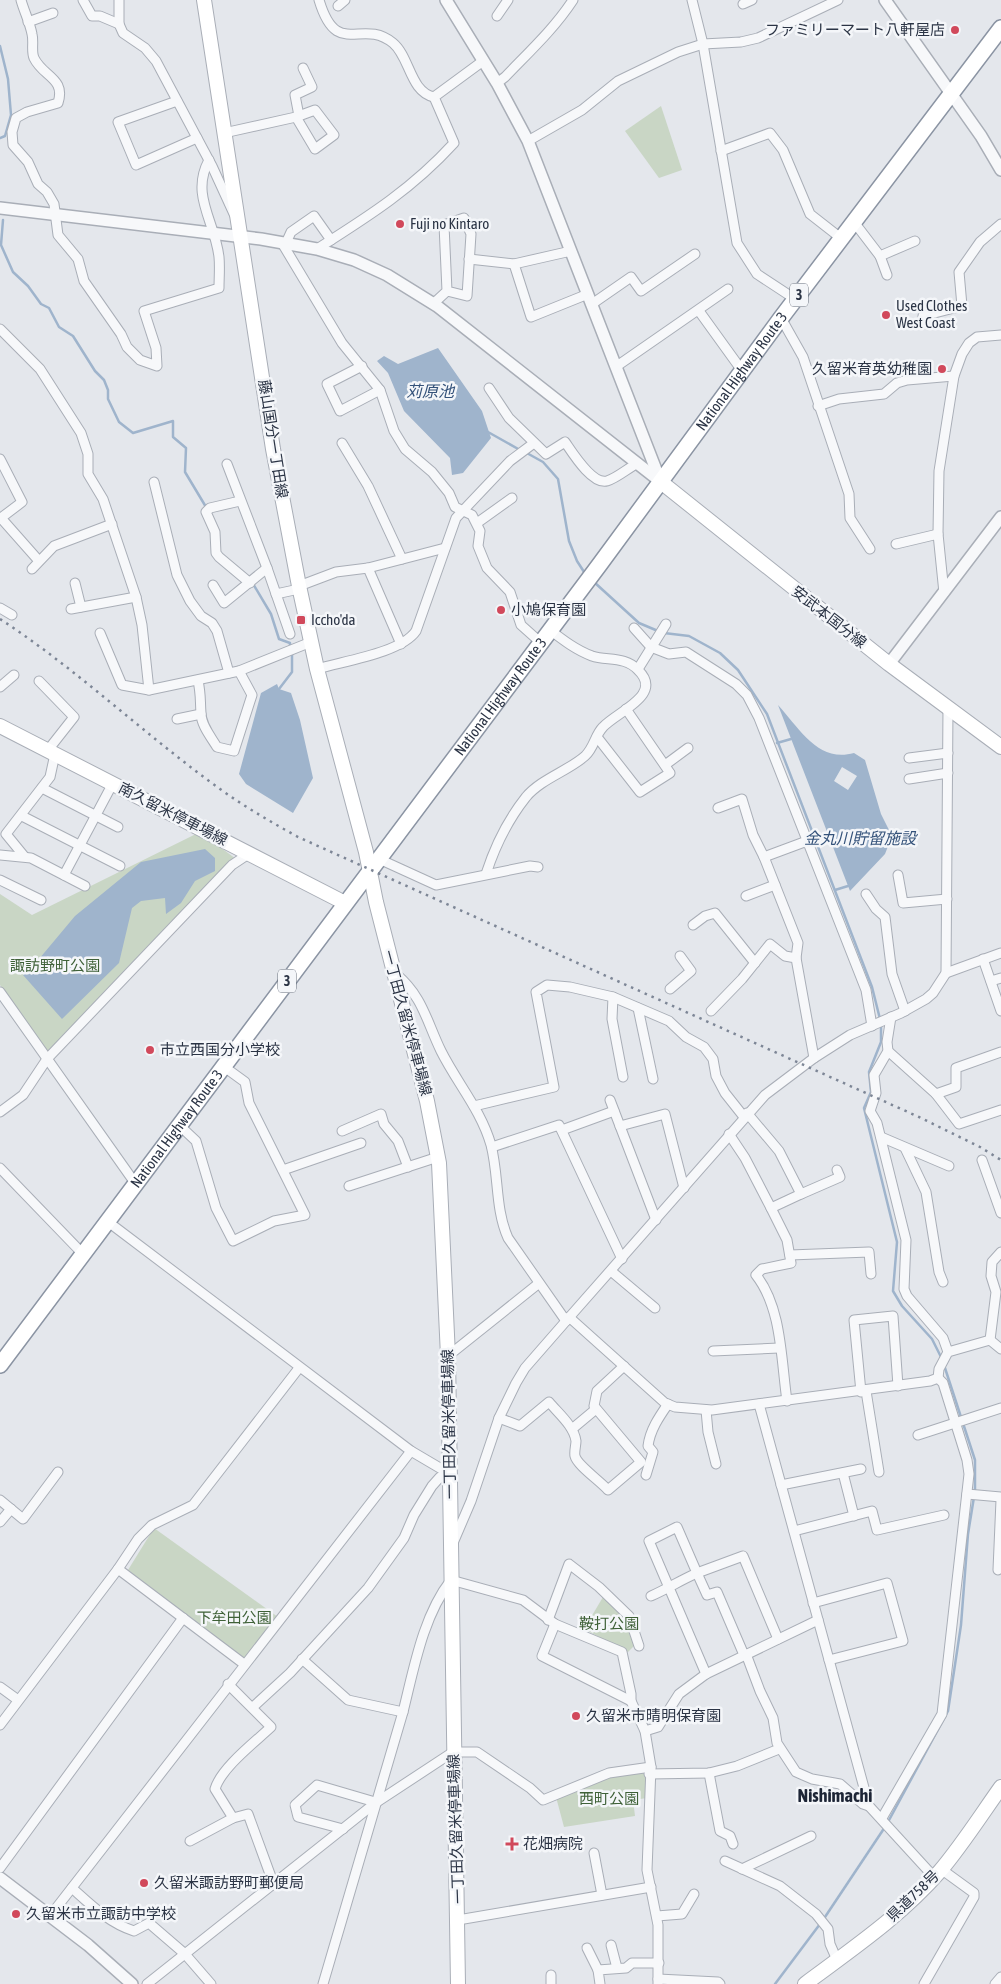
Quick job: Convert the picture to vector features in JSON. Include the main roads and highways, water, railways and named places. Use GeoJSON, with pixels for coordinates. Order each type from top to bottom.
{"type":"FeatureCollection","features":[{"type":"Feature","properties":{"kind":"highway","name":"National Highway Route 3"},"geometry":{"type":"LineString","coordinates":[[0,1365],[600,564],[795,299],[952,95],[1001,28]]}},
{"type":"Feature","properties":{"kind":"main road","name":"藤山国分一丁田線"},"geometry":{"type":"LineString","coordinates":[[204,0],[273,449],[299,588],[317,669],[366,852],[368,872]]}},
{"type":"Feature","properties":{"kind":"main road","name":"安武本国分線"},"geometry":{"type":"LineString","coordinates":[[661,482],[889,664],[1001,747]]}},
{"type":"Feature","properties":{"kind":"main road","name":"南久留米停車場線"},"geometry":{"type":"LineString","coordinates":[[0,726],[345,903]]}},
{"type":"Feature","properties":{"kind":"main road","name":"一丁田久留米停車場線"},"geometry":{"type":"LineString","coordinates":[[368,872],[427,1101],[438,1157],[448,1356],[458,1984]]}},
{"type":"Feature","properties":{"kind":"main road","name":"県道758号"},"geometry":{"type":"LineString","coordinates":[[805,1984],[909,1903],[938,1873],[1001,1787]]}},
{"type":"Feature","properties":{"kind":"water","name":"苅原池"},"geometry":{"type":"Polygon","coordinates":[[[438,348],[482,411],[491,438],[463,473],[452,475],[450,458],[404,411],[388,373],[377,361],[384,356],[398,364],[438,348]]]}},
{"type":"Feature","properties":{"kind":"water"},"geometry":{"type":"Polygon","coordinates":[[[277,684],[279,689],[291,693],[300,720],[313,778],[293,813],[246,784],[239,774],[261,693],[277,684]]]}},
{"type":"Feature","properties":{"kind":"water","name":"金丸川貯留施設"},"geometry":{"type":"Polygon","coordinates":[[[778,705],[802,733],[820,749],[841,755],[854,753],[865,760],[881,814],[892,836],[885,854],[850,891],[778,705]],[[842,767],[834,781],[848,790],[857,776],[842,767]]]}},
{"type":"Feature","properties":{"kind":"water"},"geometry":{"type":"Polygon","coordinates":[[[205,849],[215,858],[215,871],[195,881],[181,903],[166,914],[165,898],[141,901],[132,908],[119,963],[62,1019],[23,975],[29,971],[75,916],[141,862],[205,849]]]}},
{"type":"Feature","properties":{"kind":"waterway"},"geometry":{"type":"LineString","coordinates":[[0,46],[8,79],[11,115],[5,136],[0,138]]}},
{"type":"Feature","properties":{"kind":"waterway"},"geometry":{"type":"LineString","coordinates":[[3,220],[1,245],[13,272],[28,286],[41,304],[49,308],[59,327],[73,336],[95,371],[104,380],[108,390],[108,399],[119,422],[133,433],[173,421],[173,437],[186,448],[185,472],[206,507]]}},
{"type":"Feature","properties":{"kind":"waterway"},"geometry":{"type":"LineString","coordinates":[[488,432],[520,450]]}},
{"type":"Feature","properties":{"kind":"waterway"},"geometry":{"type":"LineString","coordinates":[[525,452],[543,462],[558,479],[569,541],[577,561],[586,575]]}},
{"type":"Feature","properties":{"kind":"waterway"},"geometry":{"type":"LineString","coordinates":[[252,582],[271,614],[279,639],[290,643],[290,647]]}},
{"type":"Feature","properties":{"kind":"waterway"},"geometry":{"type":"LineString","coordinates":[[594,582],[639,623],[658,631]]}},
{"type":"Feature","properties":{"kind":"waterway"},"geometry":{"type":"LineString","coordinates":[[664,633],[689,636],[720,653],[738,670],[767,714],[872,987],[880,1019]]}},
{"type":"Feature","properties":{"kind":"waterway"},"geometry":{"type":"LineString","coordinates":[[279,689],[292,672],[292,652]]}},
{"type":"Feature","properties":{"kind":"waterway"},"geometry":{"type":"LineString","coordinates":[[777,743],[791,739]]}},
{"type":"Feature","properties":{"kind":"waterway"},"geometry":{"type":"LineString","coordinates":[[835,890],[848,886]]}},
{"type":"Feature","properties":{"kind":"waterway"},"geometry":{"type":"LineString","coordinates":[[881,1025],[881,1042],[869,1072],[871,1092],[864,1108],[897,1242],[893,1291],[902,1306],[932,1339],[941,1357]]}},
{"type":"Feature","properties":{"kind":"waterway"},"geometry":{"type":"LineString","coordinates":[[944,1365],[975,1460],[975,1492]]}},
{"type":"Feature","properties":{"kind":"waterway"},"geometry":{"type":"LineString","coordinates":[[888,1822],[948,1711],[961,1625],[968,1534],[974,1497]]}},
{"type":"Feature","properties":{"kind":"waterway"},"geometry":{"type":"LineString","coordinates":[[823,1920],[885,1827]]}},
{"type":"Feature","properties":{"kind":"waterway"},"geometry":{"type":"LineString","coordinates":[[775,1984],[820,1924]]}},
{"type":"Feature","properties":{"kind":"railway"},"geometry":{"type":"LineString","coordinates":[[0,619],[57,659],[220,789],[298,837],[919,1117],[980,1147],[1001,1160]]}},
{"type":"Feature","properties":{"kind":"place","name":"ファミリーマート八軒屋店"},"geometry":{"type":"Point","coordinates":[955,30]}},
{"type":"Feature","properties":{"kind":"place","name":"Fuji no Kintaro"},"geometry":{"type":"Point","coordinates":[400,224]}},
{"type":"Feature","properties":{"kind":"place","name":"Used Clothes West Coast"},"geometry":{"type":"Point","coordinates":[886,315]}},
{"type":"Feature","properties":{"kind":"place","name":"久留米育英幼稚園"},"geometry":{"type":"Point","coordinates":[942,369]}},
{"type":"Feature","properties":{"kind":"place","name":"小鳩保育園"},"geometry":{"type":"Point","coordinates":[501,610]}},
{"type":"Feature","properties":{"kind":"place","name":"Iccho'da"},"geometry":{"type":"Point","coordinates":[301,620]}},
{"type":"Feature","properties":{"kind":"place","name":"市立西国分小学校"},"geometry":{"type":"Point","coordinates":[150,1050]}},
{"type":"Feature","properties":{"kind":"place","name":"久留米市晴明保育園"},"geometry":{"type":"Point","coordinates":[576,1716]}},
{"type":"Feature","properties":{"kind":"place","name":"花畑病院"},"geometry":{"type":"Point","coordinates":[512,1844]}},
{"type":"Feature","properties":{"kind":"place","name":"久留米諏訪野町郵便局"},"geometry":{"type":"Point","coordinates":[144,1883]}},
{"type":"Feature","properties":{"kind":"place","name":"久留米市立諏訪中学校"},"geometry":{"type":"Point","coordinates":[16,1914]}},
{"type":"Feature","properties":{"kind":"district","name":"Nishimachi"},"geometry":{"type":"Point","coordinates":[835,1796]}},
{"type":"Feature","properties":{"kind":"park label","name":"諏訪野町公園"},"geometry":{"type":"Point","coordinates":[55,966]}},
{"type":"Feature","properties":{"kind":"park label","name":"下牟田公園"},"geometry":{"type":"Point","coordinates":[234,1618]}},
{"type":"Feature","properties":{"kind":"park label","name":"鞍打公園"},"geometry":{"type":"Point","coordinates":[609,1624]}},
{"type":"Feature","properties":{"kind":"park label","name":"西町公園"},"geometry":{"type":"Point","coordinates":[609,1799]}}]}
